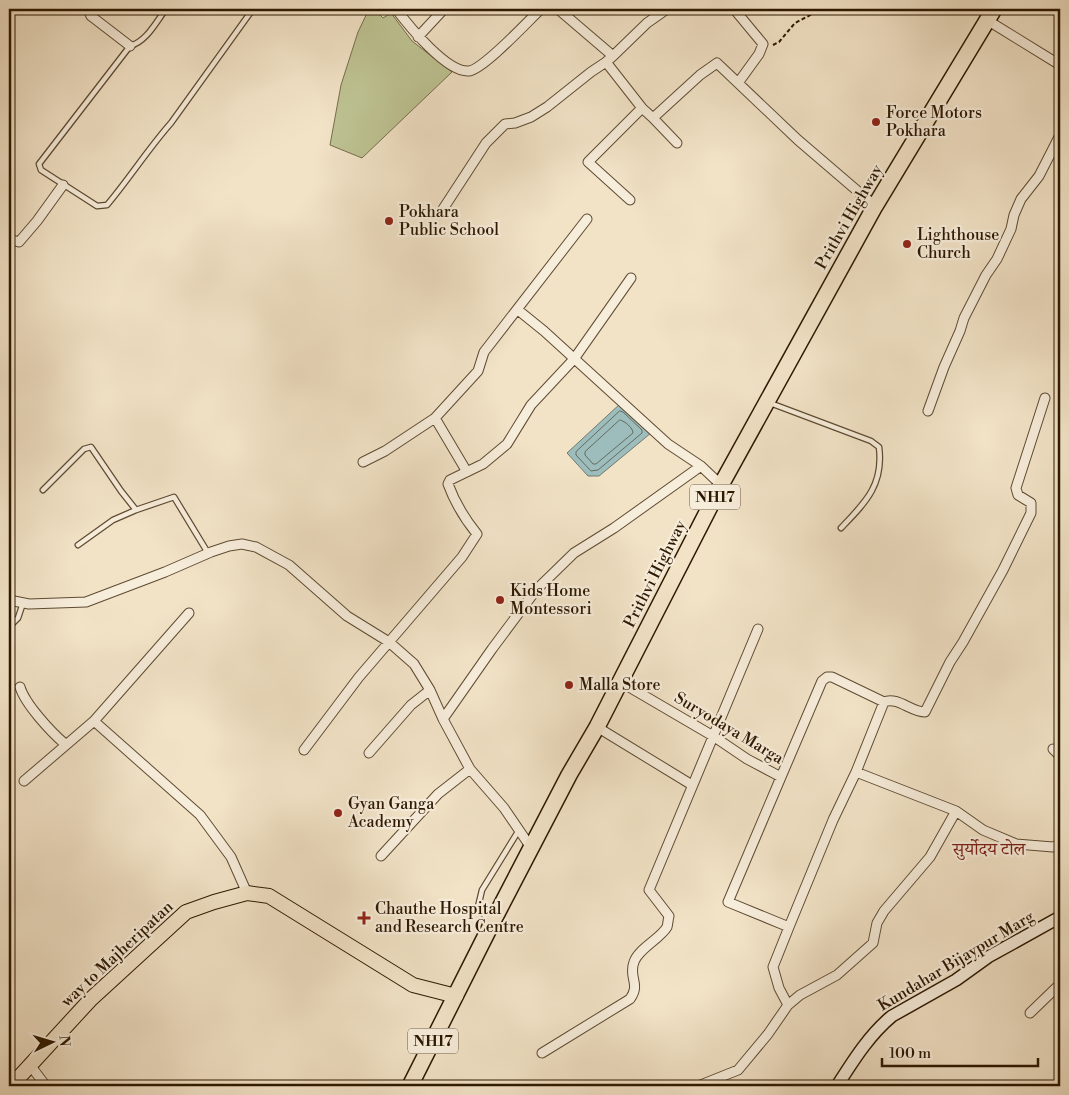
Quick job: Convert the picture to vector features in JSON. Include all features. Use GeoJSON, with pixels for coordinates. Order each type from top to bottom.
{"type":"FeatureCollection","features":[{"type":"Feature","properties":{"kind":"highway","name":"Prithvi Highway"},"geometry":{"type":"LineString","coordinates":[[410,1086],[491,925],[569,775],[597,727],[721,485],[875,206],[990,14]]}},
{"type":"Feature","properties":{"kind":"main road","name":"way to Majheripatan"},"geometry":{"type":"LineString","coordinates":[[11,1086],[91,998],[186,912],[247,893],[268,896],[413,985],[456,996]]}},
{"type":"Feature","properties":{"kind":"main road","name":"Kundahar Bijaypur Marg"},"geometry":{"type":"LineString","coordinates":[[837,1086],[867,1042],[892,1016],[956,980],[988,957],[1060,917]]}},
{"type":"Feature","properties":{"kind":"street"},"geometry":{"type":"LineString","coordinates":[[88,9],[91,16],[130,46]]}},
{"type":"Feature","properties":{"kind":"street"},"geometry":{"type":"LineString","coordinates":[[396,9],[418,37],[456,70],[471,71],[486,60],[541,9]]}},
{"type":"Feature","properties":{"kind":"street"},"geometry":{"type":"LineString","coordinates":[[418,37],[444,9]]}},
{"type":"Feature","properties":{"kind":"street"},"geometry":{"type":"LineString","coordinates":[[558,9],[609,59],[642,108],[678,143]]}},
{"type":"Feature","properties":{"kind":"street"},"geometry":{"type":"LineString","coordinates":[[443,209],[486,143],[505,124],[515,123],[531,117],[548,107],[609,59],[647,23],[666,9]]}},
{"type":"Feature","properties":{"kind":"street"},"geometry":{"type":"LineString","coordinates":[[734,9],[763,44],[759,54],[738,83]]}},
{"type":"Feature","properties":{"kind":"street"},"geometry":{"type":"LineString","coordinates":[[990,14],[1060,65]]}},
{"type":"Feature","properties":{"kind":"street"},"geometry":{"type":"LineString","coordinates":[[653,118],[700,75],[717,63],[798,140],[875,206]]}},
{"type":"Feature","properties":{"kind":"street"},"geometry":{"type":"LineString","coordinates":[[630,200],[588,162],[642,108]]}},
{"type":"Feature","properties":{"kind":"street"},"geometry":{"type":"LineString","coordinates":[[928,411],[964,318],[1011,229],[1014,215],[1021,199],[1039,176],[1060,135]]}},
{"type":"Feature","properties":{"kind":"street"},"geometry":{"type":"LineString","coordinates":[[9,239],[19,242],[63,185]]}},
{"type":"Feature","properties":{"kind":"street"},"geometry":{"type":"LineString","coordinates":[[363,462],[434,418],[478,371],[484,352],[587,219]]}},
{"type":"Feature","properties":{"kind":"street"},"geometry":{"type":"LineString","coordinates":[[304,750],[359,677],[462,557],[476,534],[453,498],[448,484],[450,480],[483,464],[507,444],[531,404],[574,359],[631,278]]}},
{"type":"Feature","properties":{"kind":"street"},"geometry":{"type":"LineString","coordinates":[[518,310],[668,444],[701,466],[721,485]]}},
{"type":"Feature","properties":{"kind":"street"},"geometry":{"type":"LineString","coordinates":[[788,1005],[779,988],[773,967],[884,702],[888,700],[893,701],[925,712],[950,662],[1003,570],[1031,513],[1031,503],[1018,494],[1017,484],[1045,398]]}},
{"type":"Feature","properties":{"kind":"street"},"geometry":{"type":"LineString","coordinates":[[434,418],[466,472]]}},
{"type":"Feature","properties":{"kind":"street"},"geometry":{"type":"LineString","coordinates":[[443,720],[536,590],[574,553],[614,528],[701,466]]}},
{"type":"Feature","properties":{"kind":"street"},"geometry":{"type":"LineString","coordinates":[[9,600],[29,604],[86,602],[229,546],[242,544],[256,547],[289,565],[347,616],[389,642],[414,664],[430,690],[443,720],[470,769],[504,808],[532,849]]}},
{"type":"Feature","properties":{"kind":"street"},"geometry":{"type":"LineString","coordinates":[[24,780],[65,744],[94,722],[189,612]]}},
{"type":"Feature","properties":{"kind":"street"},"geometry":{"type":"LineString","coordinates":[[542,1053],[630,999],[635,992],[636,986],[632,973],[634,960],[667,926],[669,916],[650,890],[758,629]]}},
{"type":"Feature","properties":{"kind":"street","name":"Suryodaya Marga"},"geometry":{"type":"LineString","coordinates":[[619,681],[713,736],[747,759],[781,777],[822,681],[827,677],[832,677],[884,702]]}},
{"type":"Feature","properties":{"kind":"street"},"geometry":{"type":"LineString","coordinates":[[20,687],[22,696],[54,735],[65,744]]}},
{"type":"Feature","properties":{"kind":"street"},"geometry":{"type":"LineString","coordinates":[[369,753],[411,705],[430,690]]}},
{"type":"Feature","properties":{"kind":"street"},"geometry":{"type":"LineString","coordinates":[[94,722],[200,814],[231,857],[247,893]]}},
{"type":"Feature","properties":{"kind":"street"},"geometry":{"type":"LineString","coordinates":[[597,727],[692,785]]}},
{"type":"Feature","properties":{"kind":"street"},"geometry":{"type":"LineString","coordinates":[[381,856],[438,794],[470,769]]}},
{"type":"Feature","properties":{"kind":"street"},"geometry":{"type":"LineString","coordinates":[[856,772],[956,811],[983,830],[1016,844],[1053,847],[1060,844]]}},
{"type":"Feature","properties":{"kind":"street"},"geometry":{"type":"LineString","coordinates":[[781,777],[728,902],[789,927]]}},
{"type":"Feature","properties":{"kind":"street"},"geometry":{"type":"LineString","coordinates":[[698,1086],[738,1070],[768,1034],[788,1005],[800,995],[837,975],[873,943],[877,923],[884,911],[930,857],[956,811]]}},
{"type":"Feature","properties":{"kind":"street"},"geometry":{"type":"LineString","coordinates":[[1030,1013],[1060,984]]}},
{"type":"Feature","properties":{"kind":"street"},"geometry":{"type":"LineString","coordinates":[[30,1065],[46,1086]]}},
{"type":"Feature","properties":{"kind":"lane"},"geometry":{"type":"LineString","coordinates":[[166,9],[150,31],[137,44],[130,46],[39,164],[41,170],[97,206],[107,205],[171,123],[253,9]]}},
{"type":"Feature","properties":{"kind":"lane"},"geometry":{"type":"LineString","coordinates":[[767,402],[870,441],[879,447],[880,460],[874,489],[841,528]]}},
{"type":"Feature","properties":{"kind":"lane"},"geometry":{"type":"LineString","coordinates":[[43,490],[84,449],[91,447],[136,510]]}},
{"type":"Feature","properties":{"kind":"lane"},"geometry":{"type":"LineString","coordinates":[[78,545],[113,520],[174,497],[208,553]]}},
{"type":"Feature","properties":{"kind":"lane"},"geometry":{"type":"LineString","coordinates":[[9,628],[18,618],[23,603]]}},
{"type":"Feature","properties":{"kind":"lane"},"geometry":{"type":"LineString","coordinates":[[491,925],[478,907],[482,890],[519,830]]}},
{"type":"Feature","properties":{"kind":"path"},"geometry":{"type":"LineString","coordinates":[[763,44],[769,46],[779,42],[795,23],[822,9]]}},
{"type":"Feature","properties":{"kind":"green space"},"geometry":{"type":"Polygon","coordinates":[[[369,9],[374,9],[383,18],[391,13],[412,41],[452,72],[362,158],[330,145],[341,85],[358,32],[369,9]]]}},
{"type":"Feature","properties":{"kind":"water"},"geometry":{"type":"Polygon","coordinates":[[[621,403],[651,433],[599,476],[588,476],[567,453],[621,403]]]}},
{"type":"Feature","properties":{"kind":"place","name":"Force Motors Pokhara"},"geometry":{"type":"Point","coordinates":[876,122]}},
{"type":"Feature","properties":{"kind":"place","name":"Pokhara Public School"},"geometry":{"type":"Point","coordinates":[389,221]}},
{"type":"Feature","properties":{"kind":"place","name":"Lighthouse Church"},"geometry":{"type":"Point","coordinates":[907,244]}},
{"type":"Feature","properties":{"kind":"place","name":"Kids Home Montessori"},"geometry":{"type":"Point","coordinates":[500,600]}},
{"type":"Feature","properties":{"kind":"place","name":"Malla Store"},"geometry":{"type":"Point","coordinates":[569,685]}},
{"type":"Feature","properties":{"kind":"place","name":"Gyan Ganga Academy"},"geometry":{"type":"Point","coordinates":[338,813]}},
{"type":"Feature","properties":{"kind":"place","name":"Chauthe Hospital and Research Centre"},"geometry":{"type":"Point","coordinates":[364,918]}},
{"type":"Feature","properties":{"kind":"district","name":"सुर्योदय टोल"},"geometry":{"type":"Point","coordinates":[989,849]}}]}
